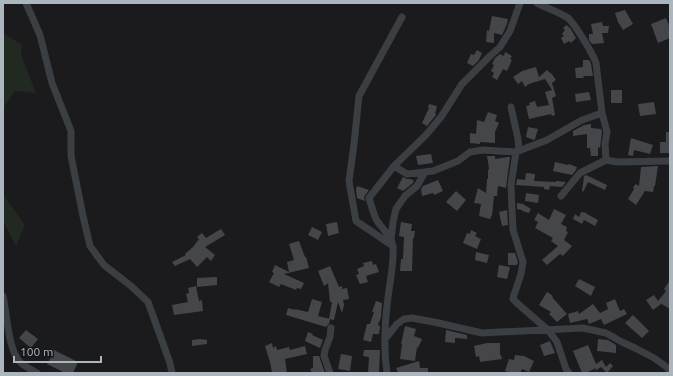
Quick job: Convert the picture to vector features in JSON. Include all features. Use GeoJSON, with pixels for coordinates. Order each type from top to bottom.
{"type":"FeatureCollection","features":[{"type":"Feature","properties":{"kind":"street"},"geometry":{"type":"LineString","coordinates":[[26,3],[40,35],[52,82],[71,131],[71,156],[90,246],[104,265],[148,302],[170,363],[172,373]]}},
{"type":"Feature","properties":{"kind":"street"},"geometry":{"type":"LineString","coordinates":[[392,243],[376,218],[369,198],[394,166],[426,135],[441,117],[462,84],[500,47],[510,31],[520,3]]}},
{"type":"Feature","properties":{"kind":"street"},"geometry":{"type":"LineString","coordinates":[[537,3],[568,19],[576,28],[594,56],[602,113],[607,132],[605,144],[606,160]]}},
{"type":"Feature","properties":{"kind":"street"},"geometry":{"type":"LineString","coordinates":[[392,243],[356,221],[349,181],[359,96],[402,17]]}},
{"type":"Feature","properties":{"kind":"street"},"geometry":{"type":"LineString","coordinates":[[511,107],[519,151],[516,152],[511,185],[513,230],[523,262],[521,274],[513,299],[548,330],[557,342],[566,369],[569,373]]}},
{"type":"Feature","properties":{"kind":"street"},"geometry":{"type":"LineString","coordinates":[[394,166],[407,174],[425,172],[458,161],[470,152],[483,150],[516,152],[547,140],[582,120],[602,113]]}},
{"type":"Feature","properties":{"kind":"street"},"geometry":{"type":"LineString","coordinates":[[560,196],[580,173],[606,160],[617,162],[670,162]]}},
{"type":"Feature","properties":{"kind":"street"},"geometry":{"type":"LineString","coordinates":[[388,373],[385,361],[385,339],[387,301],[393,261],[393,222],[396,209],[405,196],[418,186],[425,172]]}},
{"type":"Feature","properties":{"kind":"street"},"geometry":{"type":"LineString","coordinates":[[3,296],[9,335],[15,356],[21,363],[38,373]]}},
{"type":"Feature","properties":{"kind":"street"},"geometry":{"type":"LineString","coordinates":[[385,339],[397,324],[404,319],[412,318],[482,333],[583,328],[606,332],[654,358],[669,368]]}},
{"type":"Feature","properties":{"kind":"street"},"geometry":{"type":"LineString","coordinates":[[330,373],[324,356],[330,337],[331,328]]}},
{"type":"Feature","properties":{"kind":"shaded area"},"geometry":{"type":"Polygon","coordinates":[[[3,33],[22,45],[21,55],[36,93],[15,91],[3,108],[3,33]]]}},
{"type":"Feature","properties":{"kind":"shaded area"},"geometry":{"type":"Polygon","coordinates":[[[3,194],[25,225],[16,246],[3,221],[3,194]]]}},
{"type":"Feature","properties":{"kind":"building"},"geometry":{"type":"Polygon","coordinates":[[[625,10],[633,24],[623,30],[615,13],[625,10]]]}},
{"type":"Feature","properties":{"kind":"building"},"geometry":{"type":"Polygon","coordinates":[[[492,16],[508,19],[502,35],[494,33],[494,43],[486,42],[487,30],[489,31],[492,16]]]}},
{"type":"Feature","properties":{"kind":"building"},"geometry":{"type":"Polygon","coordinates":[[[666,18],[670,28],[670,38],[658,43],[651,24],[666,18]]]}},
{"type":"Feature","properties":{"kind":"building"},"geometry":{"type":"Polygon","coordinates":[[[602,22],[603,26],[609,26],[608,33],[602,33],[604,43],[592,44],[589,40],[589,34],[593,34],[591,24],[602,22]]]}},
{"type":"Feature","properties":{"kind":"building"},"geometry":{"type":"Polygon","coordinates":[[[566,25],[570,28],[576,38],[571,43],[569,41],[564,44],[561,38],[564,36],[562,34],[565,30],[563,28],[566,25]]]}},
{"type":"Feature","properties":{"kind":"building"},"geometry":{"type":"Polygon","coordinates":[[[477,50],[482,53],[479,60],[473,66],[467,63],[471,54],[474,55],[477,50]]]}},
{"type":"Feature","properties":{"kind":"building"},"geometry":{"type":"Polygon","coordinates":[[[505,52],[512,56],[510,59],[512,60],[507,71],[503,69],[497,80],[492,77],[494,73],[491,71],[494,65],[492,64],[495,58],[500,54],[504,56],[505,52]]]}},
{"type":"Feature","properties":{"kind":"building"},"geometry":{"type":"Polygon","coordinates":[[[583,60],[589,60],[593,76],[576,78],[575,68],[583,67],[583,60]]]}},
{"type":"Feature","properties":{"kind":"building"},"geometry":{"type":"Polygon","coordinates":[[[536,67],[539,77],[547,70],[556,80],[552,83],[556,96],[552,98],[555,115],[552,116],[551,114],[529,119],[526,106],[535,101],[537,107],[549,105],[545,92],[552,90],[545,79],[529,84],[525,87],[522,81],[518,84],[513,77],[522,71],[536,67]]]}},
{"type":"Feature","properties":{"kind":"building"},"geometry":{"type":"Polygon","coordinates":[[[611,90],[622,90],[622,103],[611,103],[611,90]]]}},
{"type":"Feature","properties":{"kind":"building"},"geometry":{"type":"Polygon","coordinates":[[[589,92],[591,100],[576,102],[575,94],[589,92]]]}},
{"type":"Feature","properties":{"kind":"building"},"geometry":{"type":"Polygon","coordinates":[[[654,102],[656,114],[640,116],[638,104],[654,102]]]}},
{"type":"Feature","properties":{"kind":"building"},"geometry":{"type":"Polygon","coordinates":[[[429,104],[437,106],[436,115],[427,126],[422,123],[429,108],[429,104]]]}},
{"type":"Feature","properties":{"kind":"building"},"geometry":{"type":"Polygon","coordinates":[[[488,112],[497,115],[495,121],[499,123],[495,132],[495,143],[470,143],[470,133],[476,134],[477,120],[484,122],[488,112]]]}},
{"type":"Feature","properties":{"kind":"building"},"geometry":{"type":"Polygon","coordinates":[[[591,124],[591,128],[601,129],[602,132],[600,148],[598,147],[598,156],[591,156],[590,148],[587,148],[587,134],[573,136],[573,131],[584,125],[591,124]]]}},
{"type":"Feature","properties":{"kind":"building"},"geometry":{"type":"Polygon","coordinates":[[[528,127],[538,129],[534,140],[526,137],[528,127]]]}},
{"type":"Feature","properties":{"kind":"building"},"geometry":{"type":"Polygon","coordinates":[[[666,132],[670,132],[670,153],[660,153],[660,142],[666,142],[666,132]]]}},
{"type":"Feature","properties":{"kind":"building"},"geometry":{"type":"Polygon","coordinates":[[[631,138],[653,145],[650,154],[634,150],[633,156],[628,155],[631,138]]]}},
{"type":"Feature","properties":{"kind":"building"},"geometry":{"type":"Polygon","coordinates":[[[431,154],[433,163],[418,165],[416,156],[431,154]]]}},
{"type":"Feature","properties":{"kind":"building"},"geometry":{"type":"Polygon","coordinates":[[[487,156],[495,156],[495,159],[510,157],[506,188],[498,186],[497,196],[494,196],[492,215],[490,219],[479,216],[481,204],[474,203],[478,188],[486,193],[489,169],[487,156]]]}},
{"type":"Feature","properties":{"kind":"building"},"geometry":{"type":"Polygon","coordinates":[[[555,162],[577,167],[572,175],[553,171],[555,162]]]}},
{"type":"Feature","properties":{"kind":"building"},"geometry":{"type":"Polygon","coordinates":[[[658,166],[653,192],[645,191],[636,205],[628,199],[634,189],[633,187],[636,184],[639,186],[641,167],[658,166]]]}},
{"type":"Feature","properties":{"kind":"building"},"geometry":{"type":"Polygon","coordinates":[[[526,173],[535,174],[534,181],[566,182],[562,187],[550,186],[549,190],[544,189],[544,187],[516,185],[517,179],[525,180],[526,173]]]}},
{"type":"Feature","properties":{"kind":"building"},"geometry":{"type":"Polygon","coordinates":[[[586,175],[607,185],[605,190],[588,182],[583,192],[583,177],[586,175]]]}},
{"type":"Feature","properties":{"kind":"building"},"geometry":{"type":"Polygon","coordinates":[[[403,177],[414,181],[403,191],[397,188],[403,177]]]}},
{"type":"Feature","properties":{"kind":"building"},"geometry":{"type":"Polygon","coordinates":[[[438,180],[443,191],[434,195],[433,193],[422,196],[421,189],[423,186],[438,180]]]}},
{"type":"Feature","properties":{"kind":"building"},"geometry":{"type":"Polygon","coordinates":[[[357,186],[369,190],[364,197],[365,201],[357,198],[357,186]]]}},
{"type":"Feature","properties":{"kind":"building"},"geometry":{"type":"Polygon","coordinates":[[[456,191],[466,200],[457,211],[446,202],[456,191]]]}},
{"type":"Feature","properties":{"kind":"building"},"geometry":{"type":"Polygon","coordinates":[[[526,193],[539,195],[538,203],[525,201],[526,193]]]}},
{"type":"Feature","properties":{"kind":"building"},"geometry":{"type":"Polygon","coordinates":[[[517,203],[523,204],[531,209],[529,213],[517,209],[517,203]]]}},
{"type":"Feature","properties":{"kind":"building"},"geometry":{"type":"Polygon","coordinates":[[[554,209],[566,215],[561,224],[567,227],[566,231],[568,232],[564,240],[572,246],[563,256],[560,254],[547,265],[542,260],[558,246],[551,241],[553,238],[535,228],[538,222],[534,220],[538,213],[549,220],[554,209]]]}},
{"type":"Feature","properties":{"kind":"building"},"geometry":{"type":"Polygon","coordinates":[[[507,210],[508,225],[502,226],[499,212],[507,210]]]}},
{"type":"Feature","properties":{"kind":"building"},"geometry":{"type":"Polygon","coordinates":[[[581,212],[587,213],[598,220],[595,226],[584,220],[582,224],[573,219],[575,214],[579,217],[581,212]]]}},
{"type":"Feature","properties":{"kind":"building"},"geometry":{"type":"Polygon","coordinates":[[[337,222],[339,233],[328,236],[326,224],[337,222]]]}},
{"type":"Feature","properties":{"kind":"building"},"geometry":{"type":"Polygon","coordinates":[[[401,222],[412,224],[411,231],[415,231],[413,238],[412,271],[400,271],[401,259],[403,259],[404,237],[399,236],[401,222]]]}},
{"type":"Feature","properties":{"kind":"building"},"geometry":{"type":"Polygon","coordinates":[[[312,227],[322,232],[318,240],[308,235],[312,227]]]}},
{"type":"Feature","properties":{"kind":"building"},"geometry":{"type":"Polygon","coordinates":[[[221,229],[225,235],[205,247],[215,255],[211,261],[207,257],[197,267],[190,259],[175,266],[172,262],[186,255],[185,254],[199,239],[197,237],[202,233],[206,238],[221,229]]]}},
{"type":"Feature","properties":{"kind":"building"},"geometry":{"type":"Polygon","coordinates":[[[471,230],[477,233],[475,236],[481,239],[477,249],[463,243],[467,233],[470,234],[471,230]]]}},
{"type":"Feature","properties":{"kind":"building"},"geometry":{"type":"Polygon","coordinates":[[[299,241],[309,268],[284,274],[304,283],[301,289],[297,288],[296,290],[281,284],[279,287],[269,282],[274,273],[272,272],[275,265],[289,272],[287,262],[294,260],[289,244],[299,241]]]}},
{"type":"Feature","properties":{"kind":"building"},"geometry":{"type":"Polygon","coordinates":[[[476,252],[489,255],[487,263],[475,260],[476,252]]]}},
{"type":"Feature","properties":{"kind":"building"},"geometry":{"type":"Polygon","coordinates":[[[508,253],[515,253],[518,262],[517,265],[508,265],[508,253]]]}},
{"type":"Feature","properties":{"kind":"building"},"geometry":{"type":"Polygon","coordinates":[[[372,261],[373,265],[376,264],[379,272],[366,276],[368,282],[360,284],[356,275],[359,274],[357,269],[364,266],[363,263],[372,261]]]}},
{"type":"Feature","properties":{"kind":"building"},"geometry":{"type":"Polygon","coordinates":[[[499,265],[510,267],[507,279],[497,277],[499,265]]]}},
{"type":"Feature","properties":{"kind":"building"},"geometry":{"type":"Polygon","coordinates":[[[330,266],[339,287],[342,286],[342,289],[347,288],[349,299],[343,300],[344,305],[342,313],[338,302],[334,320],[329,319],[332,302],[330,302],[328,283],[324,286],[318,271],[330,266]]]}},
{"type":"Feature","properties":{"kind":"building"},"geometry":{"type":"Polygon","coordinates":[[[217,277],[217,285],[197,287],[197,278],[217,277]]]}},
{"type":"Feature","properties":{"kind":"building"},"geometry":{"type":"Polygon","coordinates":[[[579,279],[595,287],[591,296],[575,286],[579,279]]]}},
{"type":"Feature","properties":{"kind":"building"},"geometry":{"type":"Polygon","coordinates":[[[670,280],[670,309],[660,303],[661,304],[653,310],[646,300],[654,295],[658,301],[666,291],[664,289],[670,280]]]}},
{"type":"Feature","properties":{"kind":"building"},"geometry":{"type":"Polygon","coordinates":[[[196,286],[199,301],[202,300],[203,311],[174,315],[172,305],[188,302],[186,294],[189,293],[188,288],[196,286]]]}},
{"type":"Feature","properties":{"kind":"building"},"geometry":{"type":"Polygon","coordinates":[[[547,292],[553,296],[552,297],[567,314],[557,322],[549,314],[551,312],[539,305],[547,292]]]}},
{"type":"Feature","properties":{"kind":"building"},"geometry":{"type":"Polygon","coordinates":[[[312,299],[322,302],[318,316],[330,319],[329,324],[326,327],[286,315],[288,308],[308,312],[312,299]]]}},
{"type":"Feature","properties":{"kind":"building"},"geometry":{"type":"Polygon","coordinates":[[[615,299],[620,311],[624,309],[627,314],[604,325],[601,319],[589,324],[587,319],[570,323],[568,314],[578,311],[579,314],[593,304],[600,313],[608,309],[606,303],[615,299]]]}},
{"type":"Feature","properties":{"kind":"building"},"geometry":{"type":"Polygon","coordinates":[[[376,301],[382,303],[381,317],[378,325],[380,327],[379,334],[373,334],[371,342],[363,340],[367,324],[370,324],[374,312],[372,312],[376,301]]]}},
{"type":"Feature","properties":{"kind":"building"},"geometry":{"type":"Polygon","coordinates":[[[633,315],[649,331],[642,338],[625,323],[633,315]]]}},
{"type":"Feature","properties":{"kind":"building"},"geometry":{"type":"Polygon","coordinates":[[[405,326],[416,329],[414,336],[422,339],[418,348],[417,347],[415,361],[400,359],[401,344],[405,326]]]}},
{"type":"Feature","properties":{"kind":"building"},"geometry":{"type":"Polygon","coordinates":[[[26,330],[38,339],[31,348],[19,338],[26,330]]]}},
{"type":"Feature","properties":{"kind":"building"},"geometry":{"type":"Polygon","coordinates":[[[446,330],[467,335],[467,339],[455,338],[455,343],[445,342],[446,330]]]}},
{"type":"Feature","properties":{"kind":"building"},"geometry":{"type":"Polygon","coordinates":[[[308,332],[323,340],[320,348],[305,341],[308,332]]]}},
{"type":"Feature","properties":{"kind":"building"},"geometry":{"type":"Polygon","coordinates":[[[598,339],[608,340],[616,345],[616,353],[597,351],[598,339]]]}},
{"type":"Feature","properties":{"kind":"building"},"geometry":{"type":"Polygon","coordinates":[[[192,340],[207,340],[207,344],[192,346],[192,340]]]}},
{"type":"Feature","properties":{"kind":"building"},"geometry":{"type":"Polygon","coordinates":[[[550,341],[555,353],[544,356],[540,345],[550,341]]]}},
{"type":"Feature","properties":{"kind":"building"},"geometry":{"type":"Polygon","coordinates":[[[272,343],[273,348],[276,346],[277,350],[289,347],[290,350],[305,346],[307,354],[285,359],[287,373],[272,373],[265,346],[272,343]]]}},
{"type":"Feature","properties":{"kind":"building"},"geometry":{"type":"Polygon","coordinates":[[[487,343],[500,343],[500,355],[502,359],[480,362],[479,356],[476,357],[474,346],[487,343]]]}},
{"type":"Feature","properties":{"kind":"building"},"geometry":{"type":"Polygon","coordinates":[[[588,345],[596,364],[602,360],[606,367],[610,363],[613,366],[608,372],[609,373],[601,367],[595,371],[596,368],[586,373],[582,373],[573,351],[588,345]]]}},
{"type":"Feature","properties":{"kind":"building"},"geometry":{"type":"Polygon","coordinates":[[[52,349],[78,362],[73,373],[65,373],[47,364],[52,356],[49,354],[52,349]]]}},
{"type":"Feature","properties":{"kind":"building"},"geometry":{"type":"Polygon","coordinates":[[[364,350],[380,350],[379,373],[368,373],[369,357],[363,356],[364,350]]]}},
{"type":"Feature","properties":{"kind":"building"},"geometry":{"type":"Polygon","coordinates":[[[341,354],[352,356],[350,371],[338,369],[341,354]]]}},
{"type":"Feature","properties":{"kind":"building"},"geometry":{"type":"Polygon","coordinates":[[[515,355],[524,356],[534,361],[529,372],[522,369],[520,373],[505,371],[509,359],[514,360],[515,355]]]}},
{"type":"Feature","properties":{"kind":"building"},"geometry":{"type":"Polygon","coordinates":[[[313,356],[319,356],[325,373],[312,373],[310,369],[313,368],[313,356]]]}},
{"type":"Feature","properties":{"kind":"building"},"geometry":{"type":"Polygon","coordinates":[[[419,361],[420,368],[428,368],[428,373],[398,373],[396,368],[419,361]]]}}]}
